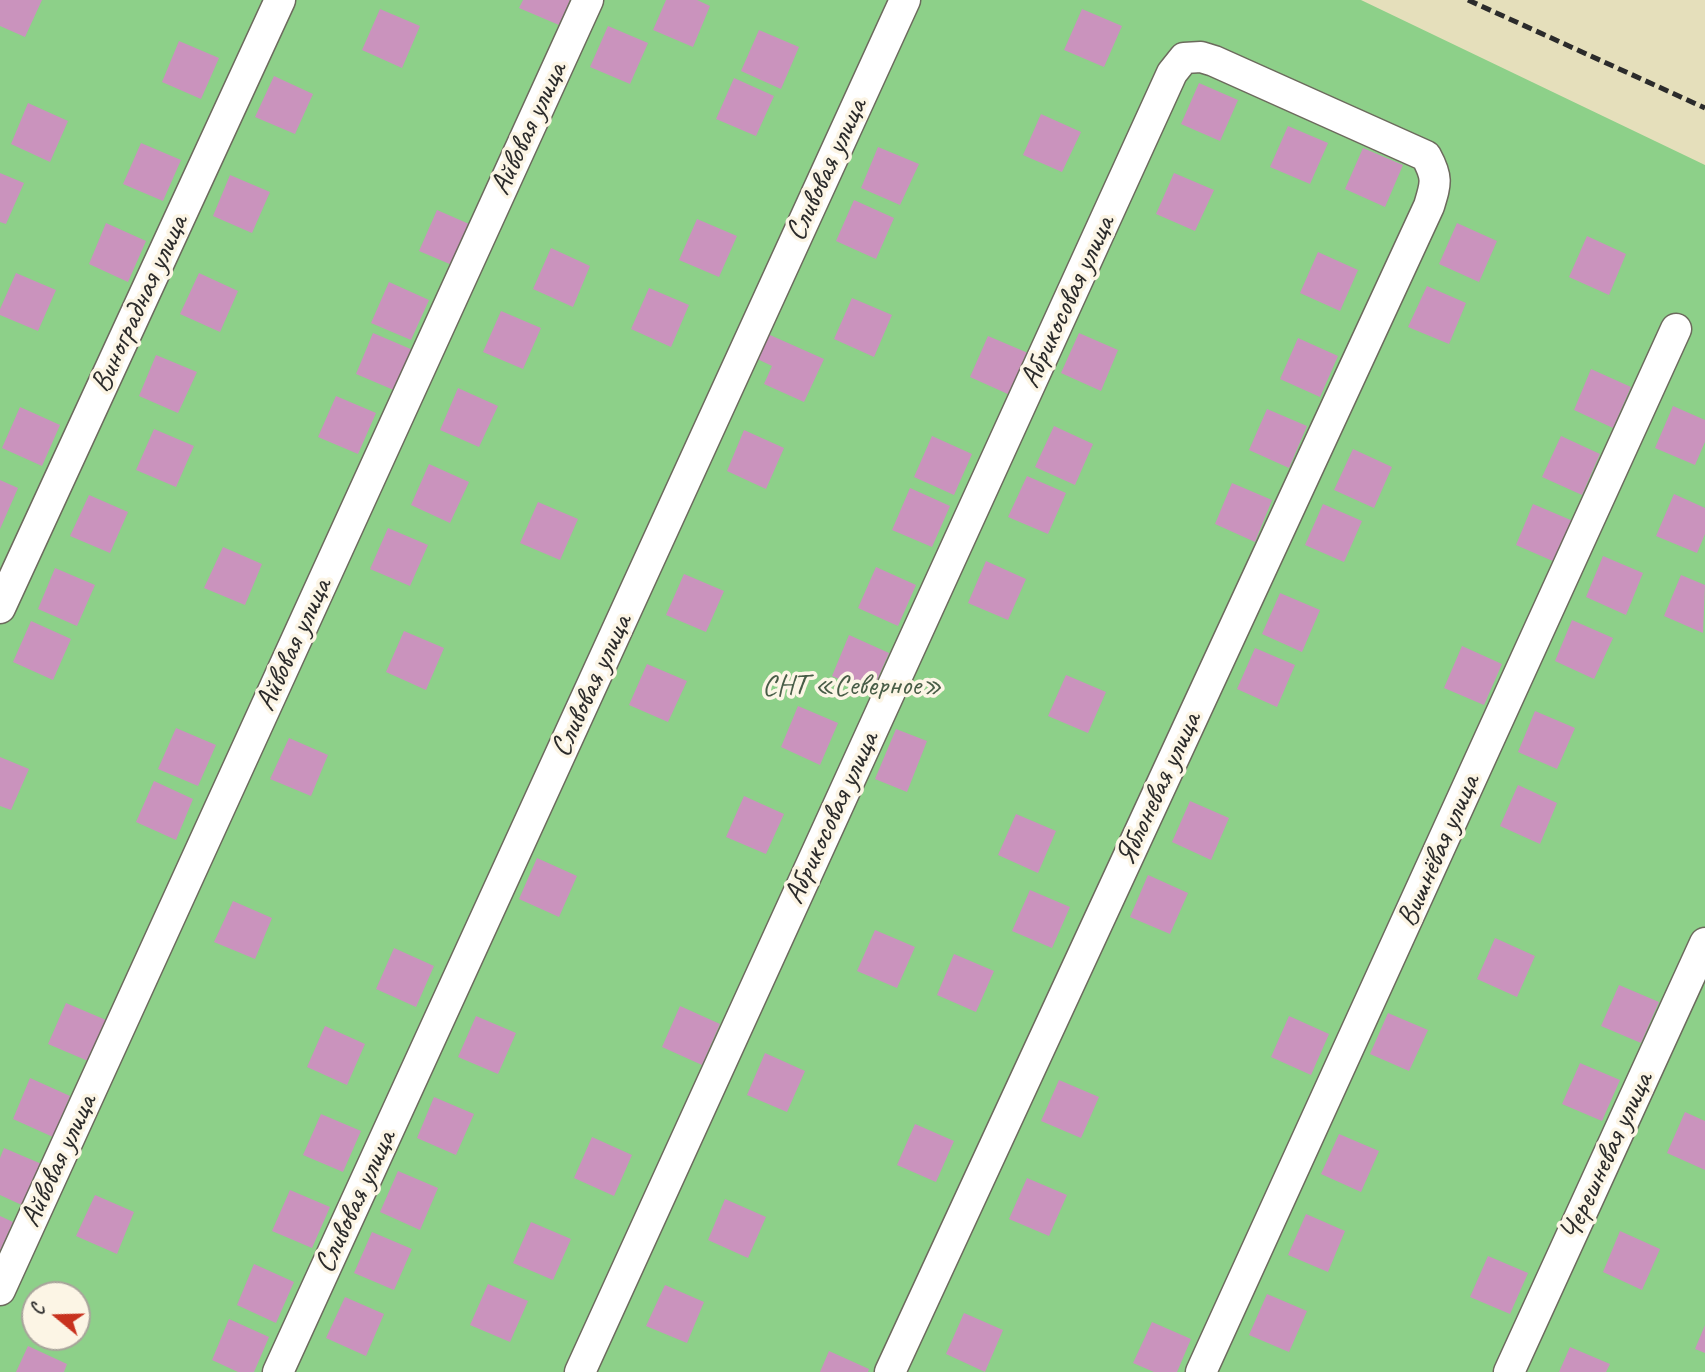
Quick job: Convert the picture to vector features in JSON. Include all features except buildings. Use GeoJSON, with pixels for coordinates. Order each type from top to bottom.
{"type":"FeatureCollection","features":[{"type":"Feature","properties":{"kind":"street","name":"Виноградная улица"},"geometry":{"type":"LineString","coordinates":[[0,608],[280,0]]}},
{"type":"Feature","properties":{"kind":"street","name":"Айвовая улица"},"geometry":{"type":"LineString","coordinates":[[0,1290],[588,0]]}},
{"type":"Feature","properties":{"kind":"street","name":"Сливовая улица"},"geometry":{"type":"LineString","coordinates":[[278,1372],[905,0]]}},
{"type":"Feature","properties":{"kind":"street","name":"Яблоневая улица"},"geometry":{"type":"LineString","coordinates":[[890,1372],[1429,206],[1436,174],[1426,156],[1214,61],[1201,57],[1184,58],[1172,73]]}},
{"type":"Feature","properties":{"kind":"street","name":"Абрикосовая улица"},"geometry":{"type":"LineString","coordinates":[[580,1372],[1172,73]]}},
{"type":"Feature","properties":{"kind":"street","name":"Вишнёвая улица"},"geometry":{"type":"LineString","coordinates":[[1201,1372],[1676,329]]}},
{"type":"Feature","properties":{"kind":"street","name":"Черешневая улица"},"geometry":{"type":"LineString","coordinates":[[1509,1372],[1705,943]]}},
{"type":"Feature","properties":{"kind":"green space","name":"СНТ «Северное»"},"geometry":{"type":"Polygon","coordinates":[[[0,0],[1361,0],[1705,165],[1705,1372],[0,1372],[0,0]]]}},
{"type":"Feature","properties":{"kind":"railway"},"geometry":{"type":"LineString","coordinates":[[1468,0],[1705,108]]}}]}
